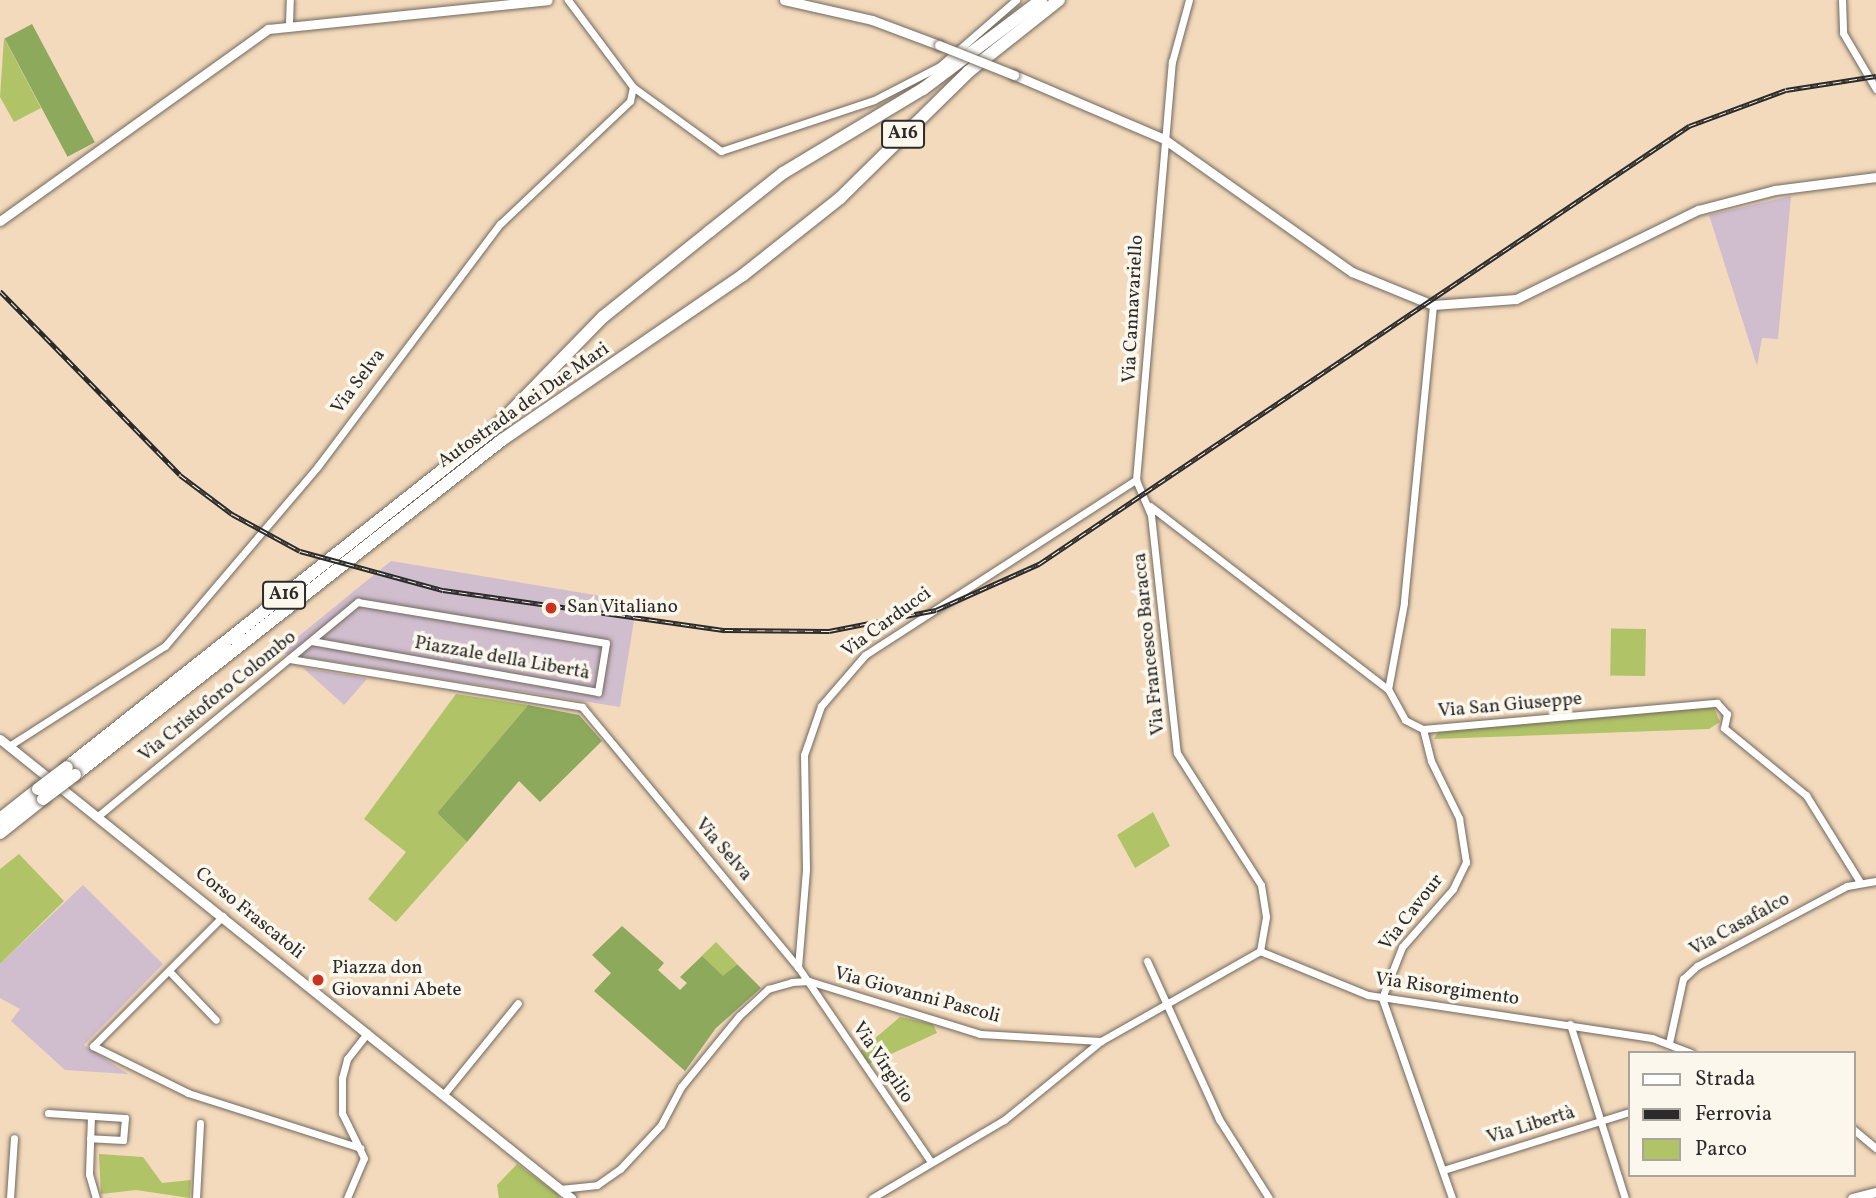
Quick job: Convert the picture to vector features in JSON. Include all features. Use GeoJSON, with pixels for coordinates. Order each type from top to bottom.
{"type":"FeatureCollection","features":[{"type":"Feature","properties":{"kind":"highway","name":"Autostrada dei Due Mari"},"geometry":{"type":"LineString","coordinates":[[71,771],[493,430],[603,317],[720,223],[783,173],[950,70],[1041,0]]}},
{"type":"Feature","properties":{"kind":"highway","name":"Autostrada dei Due Mari"},"geometry":{"type":"LineString","coordinates":[[0,833],[41,794],[502,440],[688,317],[772,252],[840,198],[968,72],[1059,0]]}},
{"type":"Feature","properties":{"kind":"highway","name":"Autostrada dei Due Mari"},"geometry":{"type":"LineString","coordinates":[[0,819],[41,794]]}},
{"type":"Feature","properties":{"kind":"street"},"geometry":{"type":"LineString","coordinates":[[280,0],[289,23]]}},
{"type":"Feature","properties":{"kind":"street"},"geometry":{"type":"LineString","coordinates":[[285,8],[290,0]]}},
{"type":"Feature","properties":{"kind":"street"},"geometry":{"type":"LineString","coordinates":[[0,221],[215,62],[289,23],[548,0]]}},
{"type":"Feature","properties":{"kind":"street"},"geometry":{"type":"LineString","coordinates":[[568,0],[632,87],[720,151],[885,95],[940,66],[1016,0]]}},
{"type":"Feature","properties":{"kind":"street"},"geometry":{"type":"LineString","coordinates":[[784,0],[872,20],[1014,75],[1164,139],[1352,272],[1433,305],[1516,299],[1698,210],[1785,188],[1876,177]]}},
{"type":"Feature","properties":{"kind":"street","name":"Via Cannavariello"},"geometry":{"type":"LineString","coordinates":[[1136,480],[1172,62],[1189,0]]}},
{"type":"Feature","properties":{"kind":"street"},"geometry":{"type":"LineString","coordinates":[[1842,0],[1843,33],[1876,89]]}},
{"type":"Feature","properties":{"kind":"street","name":"Via Selva"},"geometry":{"type":"LineString","coordinates":[[9,746],[165,646],[318,467],[500,224],[630,101],[632,87]]}},
{"type":"Feature","properties":{"kind":"street"},"geometry":{"type":"LineString","coordinates":[[1150,506],[1388,689],[1404,603],[1433,305]]}},
{"type":"Feature","properties":{"kind":"street","name":"Via Francesco Baracca"},"geometry":{"type":"LineString","coordinates":[[1136,480],[1150,506],[1177,753],[1261,885],[1266,917],[1260,951]]}},
{"type":"Feature","properties":{"kind":"street","name":"Via Carducci"},"geometry":{"type":"LineString","coordinates":[[798,967],[806,869],[804,755],[821,706],[865,655],[1136,480]]}},
{"type":"Feature","properties":{"kind":"street","name":"Via Cristoforo Colombo"},"geometry":{"type":"LineString","coordinates":[[98,816],[358,602]]}},
{"type":"Feature","properties":{"kind":"street","name":"Piazzale della Libertà"},"geometry":{"type":"LineString","coordinates":[[311,641],[598,692],[606,643],[358,602]]}},
{"type":"Feature","properties":{"kind":"street","name":"Via Selva"},"geometry":{"type":"LineString","coordinates":[[290,659],[582,708],[809,981]]}},
{"type":"Feature","properties":{"kind":"street","name":"Via San Giuseppe"},"geometry":{"type":"LineString","coordinates":[[1388,689],[1405,720],[1423,729],[1717,703],[1727,714],[1724,728],[1807,795],[1860,882]]}},
{"type":"Feature","properties":{"kind":"street","name":"Via Cavour"},"geometry":{"type":"LineString","coordinates":[[1382,998],[1402,947],[1453,889],[1466,862],[1459,818],[1431,761],[1423,729]]}},
{"type":"Feature","properties":{"kind":"street","name":"Corso Frascatoli"},"geometry":{"type":"LineString","coordinates":[[0,739],[224,915],[571,1198]]}},
{"type":"Feature","properties":{"kind":"street","name":"Via Casafalco"},"geometry":{"type":"LineString","coordinates":[[1670,1043],[1686,974],[1860,882],[1876,881]]}},
{"type":"Feature","properties":{"kind":"street"},"geometry":{"type":"LineString","coordinates":[[224,915],[170,972],[93,1046],[188,1093],[360,1148]]}},
{"type":"Feature","properties":{"kind":"street"},"geometry":{"type":"LineString","coordinates":[[872,1198],[1024,1107],[1101,1041],[1168,1006],[1260,951]]}},
{"type":"Feature","properties":{"kind":"street","name":"Via Risorgimento"},"geometry":{"type":"LineString","coordinates":[[1260,951],[1382,998],[1570,1024],[1670,1043],[1687,1051]]}},
{"type":"Feature","properties":{"kind":"street"},"geometry":{"type":"LineString","coordinates":[[1147,961],[1219,1119],[1269,1198]]}},
{"type":"Feature","properties":{"kind":"street"},"geometry":{"type":"LineString","coordinates":[[170,972],[216,1020]]}},
{"type":"Feature","properties":{"kind":"street"},"geometry":{"type":"LineString","coordinates":[[559,1188],[597,1185],[620,1169],[661,1125],[681,1087],[739,1016],[768,989],[809,981]]}},
{"type":"Feature","properties":{"kind":"street","name":"Via Giovanni Pascoli"},"geometry":{"type":"LineString","coordinates":[[809,981],[980,1034],[1101,1041]]}},
{"type":"Feature","properties":{"kind":"street","name":"Via Virgilio"},"geometry":{"type":"LineString","coordinates":[[809,981],[930,1162]]}},
{"type":"Feature","properties":{"kind":"street"},"geometry":{"type":"LineString","coordinates":[[1382,998],[1452,1198]]}},
{"type":"Feature","properties":{"kind":"street"},"geometry":{"type":"LineString","coordinates":[[444,1094],[519,1003]]}},
{"type":"Feature","properties":{"kind":"street"},"geometry":{"type":"LineString","coordinates":[[1570,1024],[1625,1198]]}},
{"type":"Feature","properties":{"kind":"street"},"geometry":{"type":"LineString","coordinates":[[346,1198],[362,1173],[360,1148],[340,1102],[344,1064],[367,1032]]}},
{"type":"Feature","properties":{"kind":"street","name":"Via Libertà"},"geometry":{"type":"LineString","coordinates":[[1443,1170],[1628,1112]]}},
{"type":"Feature","properties":{"kind":"street"},"geometry":{"type":"LineString","coordinates":[[48,1113],[125,1118],[124,1140],[90,1138]]}},
{"type":"Feature","properties":{"kind":"street"},"geometry":{"type":"LineString","coordinates":[[91,1116],[90,1138],[96,1198]]}},
{"type":"Feature","properties":{"kind":"street"},"geometry":{"type":"LineString","coordinates":[[196,1198],[200,1123]]}},
{"type":"Feature","properties":{"kind":"street"},"geometry":{"type":"LineString","coordinates":[[1855,1131],[1876,1148]]}},
{"type":"Feature","properties":{"kind":"street"},"geometry":{"type":"LineString","coordinates":[[10,1198],[14,1138]]}},
{"type":"Feature","properties":{"kind":"street"},"geometry":{"type":"LineString","coordinates":[[1852,1198],[1876,1192]]}},
{"type":"Feature","properties":{"kind":"shaded area"},"geometry":{"type":"Polygon","coordinates":[[[1791,196],[1778,339],[1762,338],[1757,366],[1709,215],[1791,196]]]}},
{"type":"Feature","properties":{"kind":"shaded area"},"geometry":{"type":"Polygon","coordinates":[[[391,561],[637,602],[620,707],[278,653],[391,561]]]}},
{"type":"Feature","properties":{"kind":"shaded area"},"geometry":{"type":"Polygon","coordinates":[[[303,668],[354,676],[367,679],[344,705],[303,668]]]}},
{"type":"Feature","properties":{"kind":"shaded area"},"geometry":{"type":"Polygon","coordinates":[[[83,885],[163,964],[84,1045],[128,1074],[65,1070],[11,1021],[20,1009],[0,998],[0,964],[83,885]]]}},
{"type":"Feature","properties":{"kind":"green space"},"geometry":{"type":"Polygon","coordinates":[[[32,24],[95,142],[68,157],[5,39],[32,24]]]}},
{"type":"Feature","properties":{"kind":"green space"},"geometry":{"type":"Polygon","coordinates":[[[4,38],[41,108],[14,122],[0,97],[4,38]]]}},
{"type":"Feature","properties":{"kind":"green space"},"geometry":{"type":"Polygon","coordinates":[[[1611,628],[1646,629],[1645,676],[1610,675],[1611,628]]]}},
{"type":"Feature","properties":{"kind":"green space"},"geometry":{"type":"Polygon","coordinates":[[[456,694],[528,705],[437,813],[467,842],[396,922],[368,899],[406,852],[364,819],[456,694]]]}},
{"type":"Feature","properties":{"kind":"green space"},"geometry":{"type":"Polygon","coordinates":[[[528,705],[579,715],[602,741],[540,802],[519,781],[467,842],[437,813],[528,705]]]}},
{"type":"Feature","properties":{"kind":"green space"},"geometry":{"type":"Polygon","coordinates":[[[1713,705],[1720,722],[1709,729],[1434,739],[1438,732],[1713,705]]]}},
{"type":"Feature","properties":{"kind":"green space"},"geometry":{"type":"Polygon","coordinates":[[[1153,812],[1170,846],[1135,868],[1117,835],[1153,812]]]}},
{"type":"Feature","properties":{"kind":"green space"},"geometry":{"type":"Polygon","coordinates":[[[19,854],[64,901],[0,964],[0,869],[19,854]]]}},
{"type":"Feature","properties":{"kind":"green space"},"geometry":{"type":"Polygon","coordinates":[[[622,926],[664,963],[658,970],[680,990],[687,983],[680,977],[702,956],[723,976],[737,964],[761,988],[716,1028],[685,1071],[594,991],[611,973],[592,955],[622,926]]]}},
{"type":"Feature","properties":{"kind":"green space"},"geometry":{"type":"Polygon","coordinates":[[[716,942],[737,964],[722,977],[702,956],[716,942]]]}},
{"type":"Feature","properties":{"kind":"green space"},"geometry":{"type":"Polygon","coordinates":[[[900,1017],[933,1024],[937,1033],[867,1065],[860,1051],[900,1017]]]}},
{"type":"Feature","properties":{"kind":"green space"},"geometry":{"type":"Polygon","coordinates":[[[99,1154],[143,1157],[162,1183],[191,1180],[190,1198],[136,1190],[101,1194],[99,1154]]]}},
{"type":"Feature","properties":{"kind":"green space"},"geometry":{"type":"Polygon","coordinates":[[[517,1164],[560,1198],[499,1198],[497,1185],[517,1164]]]}},
{"type":"Feature","properties":{"kind":"railway"},"geometry":{"type":"LineString","coordinates":[[0,291],[180,475],[232,514],[300,551],[443,590],[725,630],[829,631],[936,610],[1039,564],[1689,126],[1786,90],[1876,76]]}},
{"type":"Feature","properties":{"kind":"place","name":"San Vitaliano"},"geometry":{"type":"Point","coordinates":[551,608]}},
{"type":"Feature","properties":{"kind":"place","name":"Piazza don Giovanni Abete"},"geometry":{"type":"Point","coordinates":[318,980]}}]}
